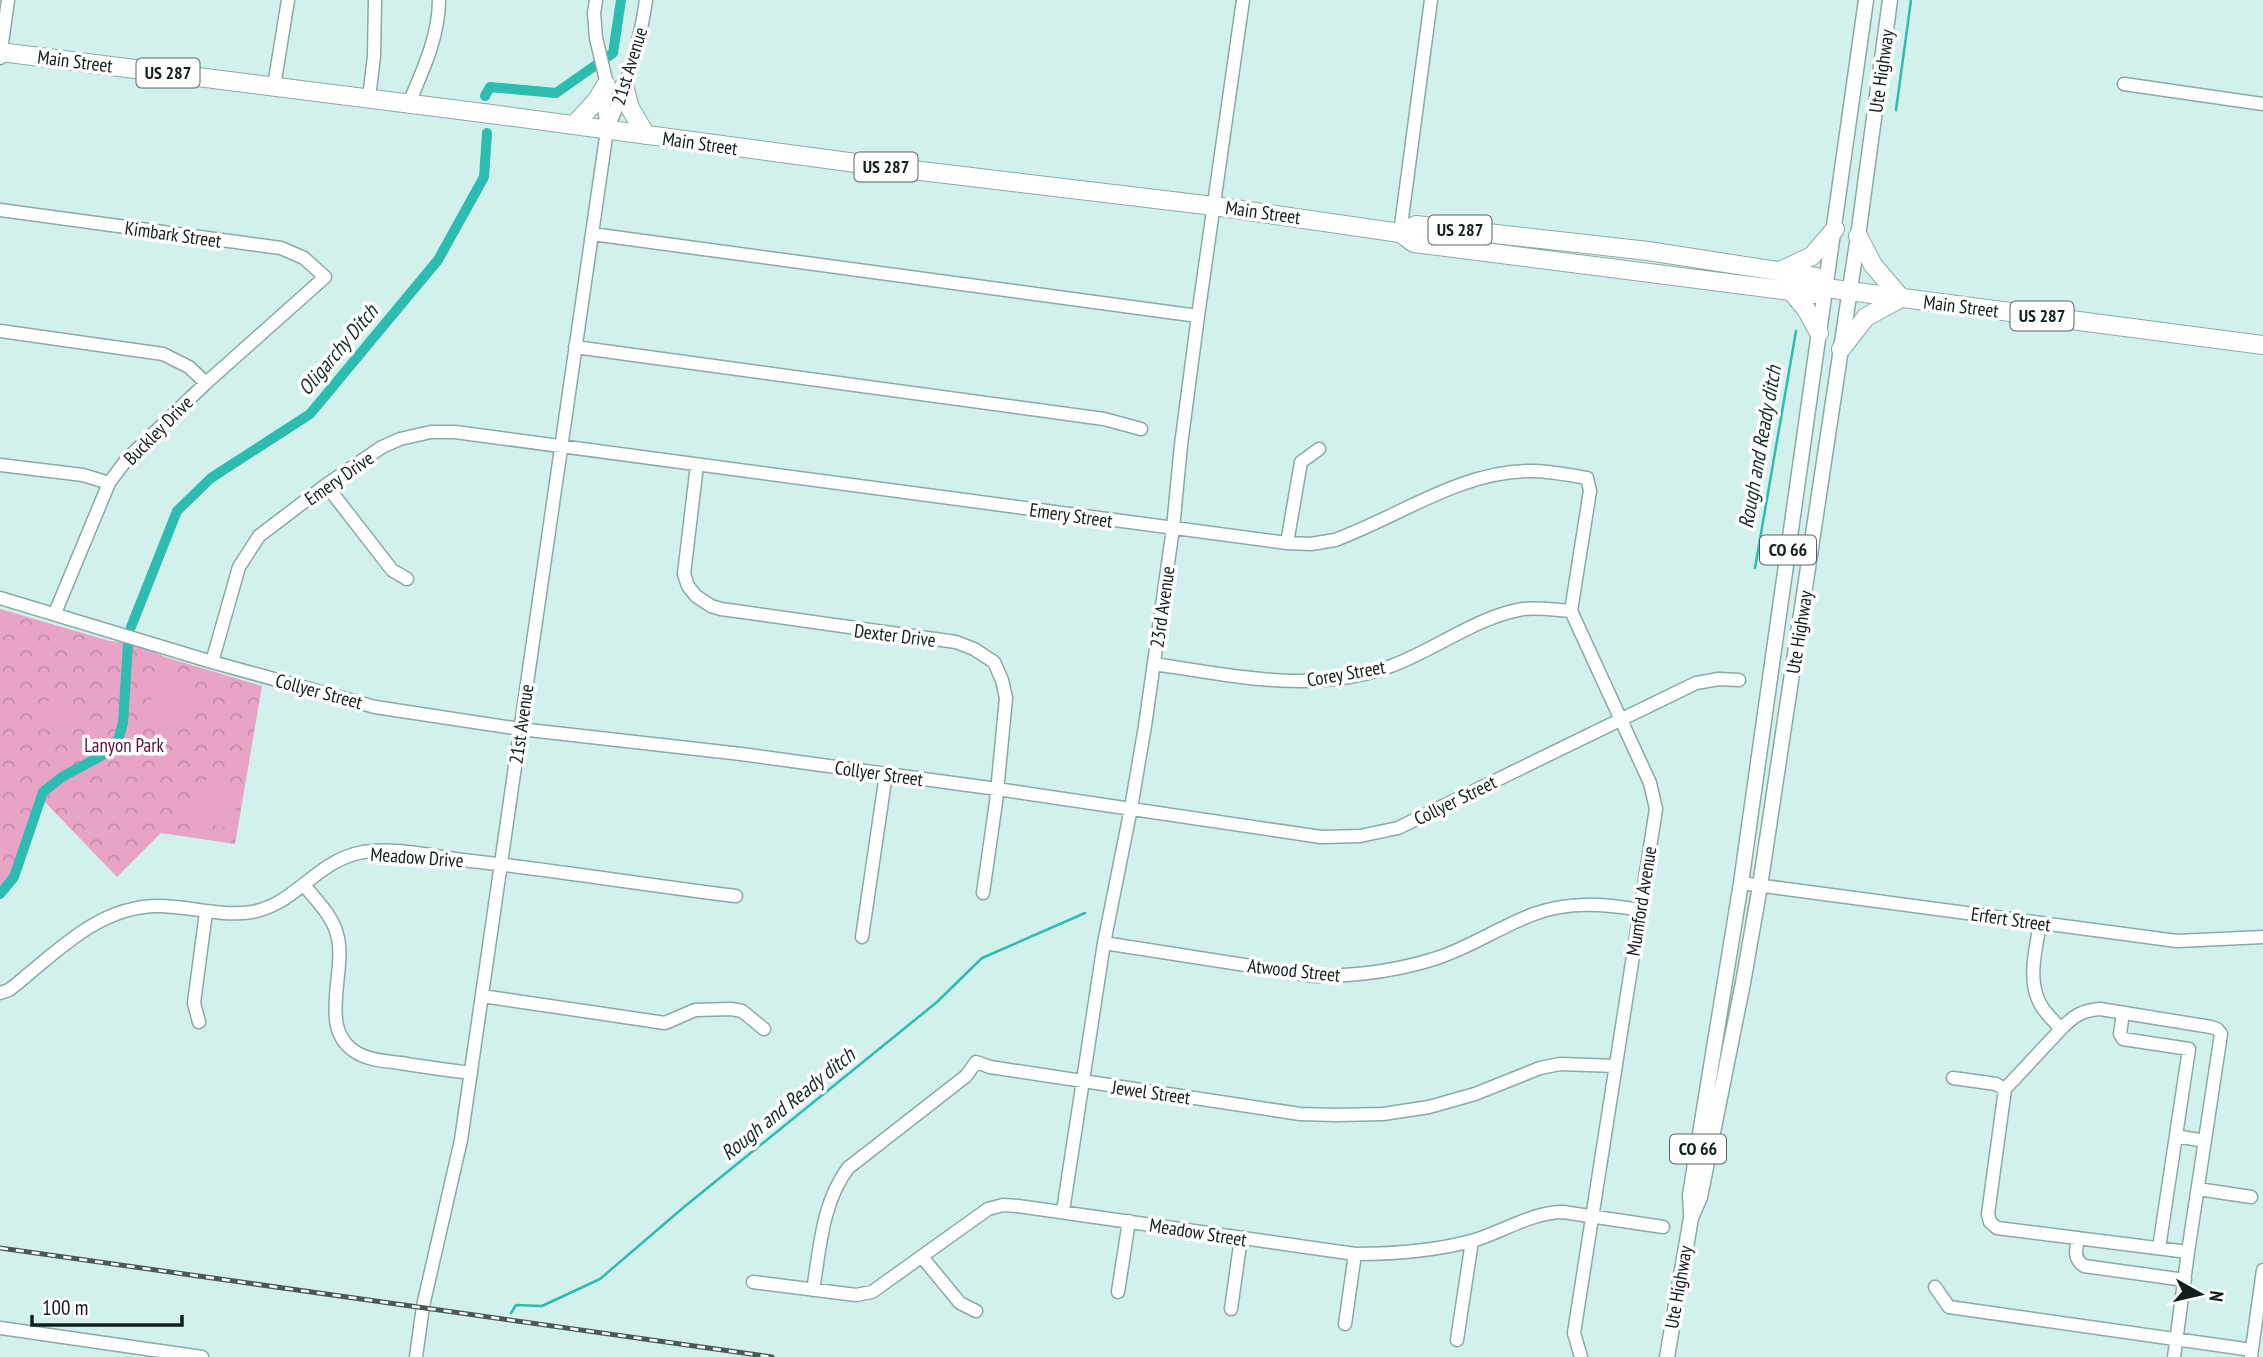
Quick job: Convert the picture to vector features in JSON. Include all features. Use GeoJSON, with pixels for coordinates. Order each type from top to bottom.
{"type":"FeatureCollection","features":[{"type":"Feature","properties":{"kind":"highway","name":"Main Street"},"geometry":{"type":"LineString","coordinates":[[0,54],[409,103],[858,163],[1214,205],[1400,233],[1414,243],[1814,294],[1826,288],[2263,345]]}},
{"type":"Feature","properties":{"kind":"highway"},"geometry":{"type":"LineString","coordinates":[[573,125],[611,80],[646,135]]}},
{"type":"Feature","properties":{"kind":"highway","name":"Main Street"},"geometry":{"type":"LineString","coordinates":[[1400,233],[1416,225],[1648,251],[1816,277],[1826,288]]}},
{"type":"Feature","properties":{"kind":"highway"},"geometry":{"type":"LineString","coordinates":[[1780,271],[1812,256],[1835,229]]}},
{"type":"Feature","properties":{"kind":"highway"},"geometry":{"type":"LineString","coordinates":[[1841,349],[1866,317],[1901,298],[1873,265],[1858,236]]}},
{"type":"Feature","properties":{"kind":"highway"},"geometry":{"type":"LineString","coordinates":[[1791,291],[1806,309],[1819,333]]}},
{"type":"Feature","properties":{"kind":"main road","name":"Ute Highway"},"geometry":{"type":"LineString","coordinates":[[1667,1357],[1691,1218],[1690,1195],[1741,883],[1866,0]]}},
{"type":"Feature","properties":{"kind":"main road","name":"Ute Highway"},"geometry":{"type":"LineString","coordinates":[[1691,1218],[1700,1197],[1760,886],[1850,291],[1890,0]]}},
{"type":"Feature","properties":{"kind":"street"},"geometry":{"type":"LineString","coordinates":[[0,54],[8,0]]}},
{"type":"Feature","properties":{"kind":"street"},"geometry":{"type":"LineString","coordinates":[[274,86],[288,0]]}},
{"type":"Feature","properties":{"kind":"street"},"geometry":{"type":"LineString","coordinates":[[369,98],[374,56],[375,0]]}},
{"type":"Feature","properties":{"kind":"street"},"geometry":{"type":"LineString","coordinates":[[409,103],[428,58],[439,17],[439,0]]}},
{"type":"Feature","properties":{"kind":"street","name":"21st Avenue"},"geometry":{"type":"LineString","coordinates":[[416,1357],[422,1315],[461,1140],[607,130],[611,80],[599,51],[594,13],[596,0]]}},
{"type":"Feature","properties":{"kind":"street","name":"21st Avenue"},"geometry":{"type":"LineString","coordinates":[[611,80],[637,46],[646,0]]}},
{"type":"Feature","properties":{"kind":"street","name":"23rd Avenue"},"geometry":{"type":"LineString","coordinates":[[1063,1211],[1083,1082],[1089,994],[1104,943],[1131,808],[1154,664],[1198,316],[1243,0]]}},
{"type":"Feature","properties":{"kind":"street"},"geometry":{"type":"LineString","coordinates":[[1400,233],[1432,0]]}},
{"type":"Feature","properties":{"kind":"street"},"geometry":{"type":"LineString","coordinates":[[2124,84],[2263,104]]}},
{"type":"Feature","properties":{"kind":"street","name":"Kimbark Street"},"geometry":{"type":"LineString","coordinates":[[0,210],[281,248],[304,258],[325,277],[316,285]]}},
{"type":"Feature","properties":{"kind":"street"},"geometry":{"type":"LineString","coordinates":[[592,234],[1198,316]]}},
{"type":"Feature","properties":{"kind":"street","name":"Buckley Drive"},"geometry":{"type":"LineString","coordinates":[[55,613],[109,483],[127,459],[206,383],[316,285]]}},
{"type":"Feature","properties":{"kind":"street"},"geometry":{"type":"LineString","coordinates":[[0,331],[163,354],[189,367],[206,383]]}},
{"type":"Feature","properties":{"kind":"street"},"geometry":{"type":"LineString","coordinates":[[575,347],[1104,419],[1141,429]]}},
{"type":"Feature","properties":{"kind":"street","name":"Emery Drive"},"geometry":{"type":"LineString","coordinates":[[212,662],[239,567],[259,536],[382,447],[400,439],[431,432],[455,432],[561,447]]}},
{"type":"Feature","properties":{"kind":"street","name":"Emery Street"},"geometry":{"type":"LineString","coordinates":[[561,447],[1311,544],[1335,540],[1476,479],[1506,472],[1529,471],[1570,475],[1587,478],[1590,491],[1571,611]]}},
{"type":"Feature","properties":{"kind":"street"},"geometry":{"type":"LineString","coordinates":[[1287,543],[1301,462],[1319,449]]}},
{"type":"Feature","properties":{"kind":"street"},"geometry":{"type":"LineString","coordinates":[[0,465],[83,475],[109,483]]}},
{"type":"Feature","properties":{"kind":"street","name":"Dexter Drive"},"geometry":{"type":"LineString","coordinates":[[697,465],[684,574],[688,586],[696,596],[711,606],[956,642],[994,662],[1006,698],[983,893]]}},
{"type":"Feature","properties":{"kind":"street"},"geometry":{"type":"LineString","coordinates":[[327,485],[392,570],[407,579]]}},
{"type":"Feature","properties":{"kind":"street","name":"Collyer Street"},"geometry":{"type":"LineString","coordinates":[[0,598],[212,662],[374,707],[520,729],[741,754],[997,789],[1321,837],[1380,833],[1415,820],[1696,683],[1719,679],[1739,680]]}},
{"type":"Feature","properties":{"kind":"street","name":"Corey Street"},"geometry":{"type":"LineString","coordinates":[[1154,664],[1272,681],[1303,682],[1343,678],[1391,666],[1503,614],[1525,609],[1571,611]]}},
{"type":"Feature","properties":{"kind":"street","name":"Mumford Avenue"},"geometry":{"type":"LineString","coordinates":[[1571,611],[1650,783],[1656,809],[1574,1333],[1581,1357]]}},
{"type":"Feature","properties":{"kind":"street"},"geometry":{"type":"LineString","coordinates":[[862,937],[886,774]]}},
{"type":"Feature","properties":{"kind":"street","name":"Meadow Drive"},"geometry":{"type":"LineString","coordinates":[[0,993],[9,990],[87,928],[105,918],[128,910],[157,906],[232,914],[255,911],[283,901],[324,867],[364,852],[392,852],[501,864],[736,896]]}},
{"type":"Feature","properties":{"kind":"street","name":"Erfert Street"},"geometry":{"type":"LineString","coordinates":[[1741,883],[2178,941],[2263,937]]}},
{"type":"Feature","properties":{"kind":"street"},"geometry":{"type":"LineString","coordinates":[[304,884],[329,916],[337,933],[339,952],[336,1019],[338,1034],[347,1046],[370,1058],[471,1073]]}},
{"type":"Feature","properties":{"kind":"street","name":"Atwood Street"},"geometry":{"type":"LineString","coordinates":[[1104,943],[1315,976],[1348,976],[1393,970],[1435,959],[1534,914],[1557,907],[1600,903],[1640,910]]}},
{"type":"Feature","properties":{"kind":"street"},"geometry":{"type":"LineString","coordinates":[[199,1022],[194,1003],[206,912]]}},
{"type":"Feature","properties":{"kind":"street"},"geometry":{"type":"LineString","coordinates":[[2040,923],[2033,975],[2035,990],[2042,1007],[2061,1029]]}},
{"type":"Feature","properties":{"kind":"street"},"geometry":{"type":"LineString","coordinates":[[482,996],[665,1023],[695,1010],[731,1009],[742,1011],[764,1029]]}},
{"type":"Feature","properties":{"kind":"street"},"geometry":{"type":"LineString","coordinates":[[2174,1357],[2221,1034],[2217,1029],[2193,1024],[2100,1009],[2084,1010],[2069,1020],[2005,1089],[1988,1214],[1990,1222],[1997,1228],[2188,1252]]}},
{"type":"Feature","properties":{"kind":"street"},"geometry":{"type":"LineString","coordinates":[[2123,1013],[2120,1034],[2123,1039],[2189,1049]]}},
{"type":"Feature","properties":{"kind":"street"},"geometry":{"type":"LineString","coordinates":[[2159,1248],[2193,1024]]}},
{"type":"Feature","properties":{"kind":"street","name":"Jewel Street"},"geometry":{"type":"LineString","coordinates":[[813,1290],[828,1201],[836,1184],[848,1168],[966,1076],[976,1062],[990,1067],[1083,1082],[1300,1114],[1336,1115],[1383,1114],[1429,1107],[1475,1094],[1540,1068],[1560,1064],[1616,1066]]}},
{"type":"Feature","properties":{"kind":"street"},"geometry":{"type":"LineString","coordinates":[[1953,1078],[1996,1084],[2005,1089]]}},
{"type":"Feature","properties":{"kind":"street"},"geometry":{"type":"LineString","coordinates":[[2176,1136],[2205,1141]]}},
{"type":"Feature","properties":{"kind":"street"},"geometry":{"type":"LineString","coordinates":[[2198,1189],[2251,1197]]}},
{"type":"Feature","properties":{"kind":"street","name":"Meadow Street"},"geometry":{"type":"LineString","coordinates":[[753,1282],[856,1295],[872,1292],[988,1209],[1003,1205],[1063,1211],[1355,1254],[1407,1252],[1472,1241],[1548,1212],[1663,1227]]}},
{"type":"Feature","properties":{"kind":"street"},"geometry":{"type":"LineString","coordinates":[[1118,1292],[1129,1221]]}},
{"type":"Feature","properties":{"kind":"street"},"geometry":{"type":"LineString","coordinates":[[1231,1309],[1241,1238]]}},
{"type":"Feature","properties":{"kind":"street"},"geometry":{"type":"LineString","coordinates":[[2078,1238],[2077,1261],[2084,1266],[2185,1280]]}},
{"type":"Feature","properties":{"kind":"street"},"geometry":{"type":"LineString","coordinates":[[1457,1340],[1472,1241]]}},
{"type":"Feature","properties":{"kind":"street"},"geometry":{"type":"LineString","coordinates":[[1345,1324],[1355,1254]]}},
{"type":"Feature","properties":{"kind":"street"},"geometry":{"type":"LineString","coordinates":[[922,1257],[960,1303],[976,1311]]}},
{"type":"Feature","properties":{"kind":"street"},"geometry":{"type":"LineString","coordinates":[[1934,1287],[1949,1307],[2177,1339],[2251,1353],[2263,1270]]}},
{"type":"Feature","properties":{"kind":"street"},"geometry":{"type":"LineString","coordinates":[[0,1328],[144,1353],[202,1357]]}},
{"type":"Feature","properties":{"kind":"green space","name":"Lanyon Park"},"geometry":{"type":"Polygon","coordinates":[[[0,609],[110,641],[132,643],[165,657],[262,686],[235,844],[161,833],[117,877],[40,797],[14,877],[0,894],[0,609]]]}},
{"type":"Feature","properties":{"kind":"green space"},"geometry":{"type":"Polygon","coordinates":[[[164,677],[187,683],[198,699],[193,718],[181,727],[166,726],[150,714],[154,681],[164,677]]]}},
{"type":"Feature","properties":{"kind":"green space"},"geometry":{"type":"Polygon","coordinates":[[[45,701],[82,707],[78,729],[41,723],[45,701]]]}},
{"type":"Feature","properties":{"kind":"green space"},"geometry":{"type":"Polygon","coordinates":[[[205,780],[226,784],[238,799],[232,824],[227,828],[204,822],[196,815],[192,792],[205,780]]]}},
{"type":"Feature","properties":{"kind":"waterway","name":"Oligarchy Ditch"},"geometry":{"type":"LineString","coordinates":[[485,96],[490,87],[556,93],[613,53],[621,0]]}},
{"type":"Feature","properties":{"kind":"waterway","name":"Rough and Ready ditch"},"geometry":{"type":"LineString","coordinates":[[1896,110],[1911,0]]}},
{"type":"Feature","properties":{"kind":"waterway","name":"Oligarchy Ditch"},"geometry":{"type":"LineString","coordinates":[[131,627],[177,511],[211,478],[310,414],[438,260],[484,177],[487,133]]}},
{"type":"Feature","properties":{"kind":"waterway","name":"Rough and Ready ditch"},"geometry":{"type":"LineString","coordinates":[[1755,568],[1796,331]]}},
{"type":"Feature","properties":{"kind":"waterway","name":"Oligarchy Ditch"},"geometry":{"type":"LineString","coordinates":[[0,894],[14,877],[43,792],[62,777],[112,750],[119,737],[123,723],[128,644]]}},
{"type":"Feature","properties":{"kind":"waterway","name":"Rough and Ready ditch"},"geometry":{"type":"LineString","coordinates":[[511,1313],[516,1305],[542,1306],[600,1279],[684,1207],[937,1002],[982,958],[1085,913]]}},
{"type":"Feature","properties":{"kind":"railway"},"geometry":{"type":"LineString","coordinates":[[0,1248],[772,1357]]}}]}
